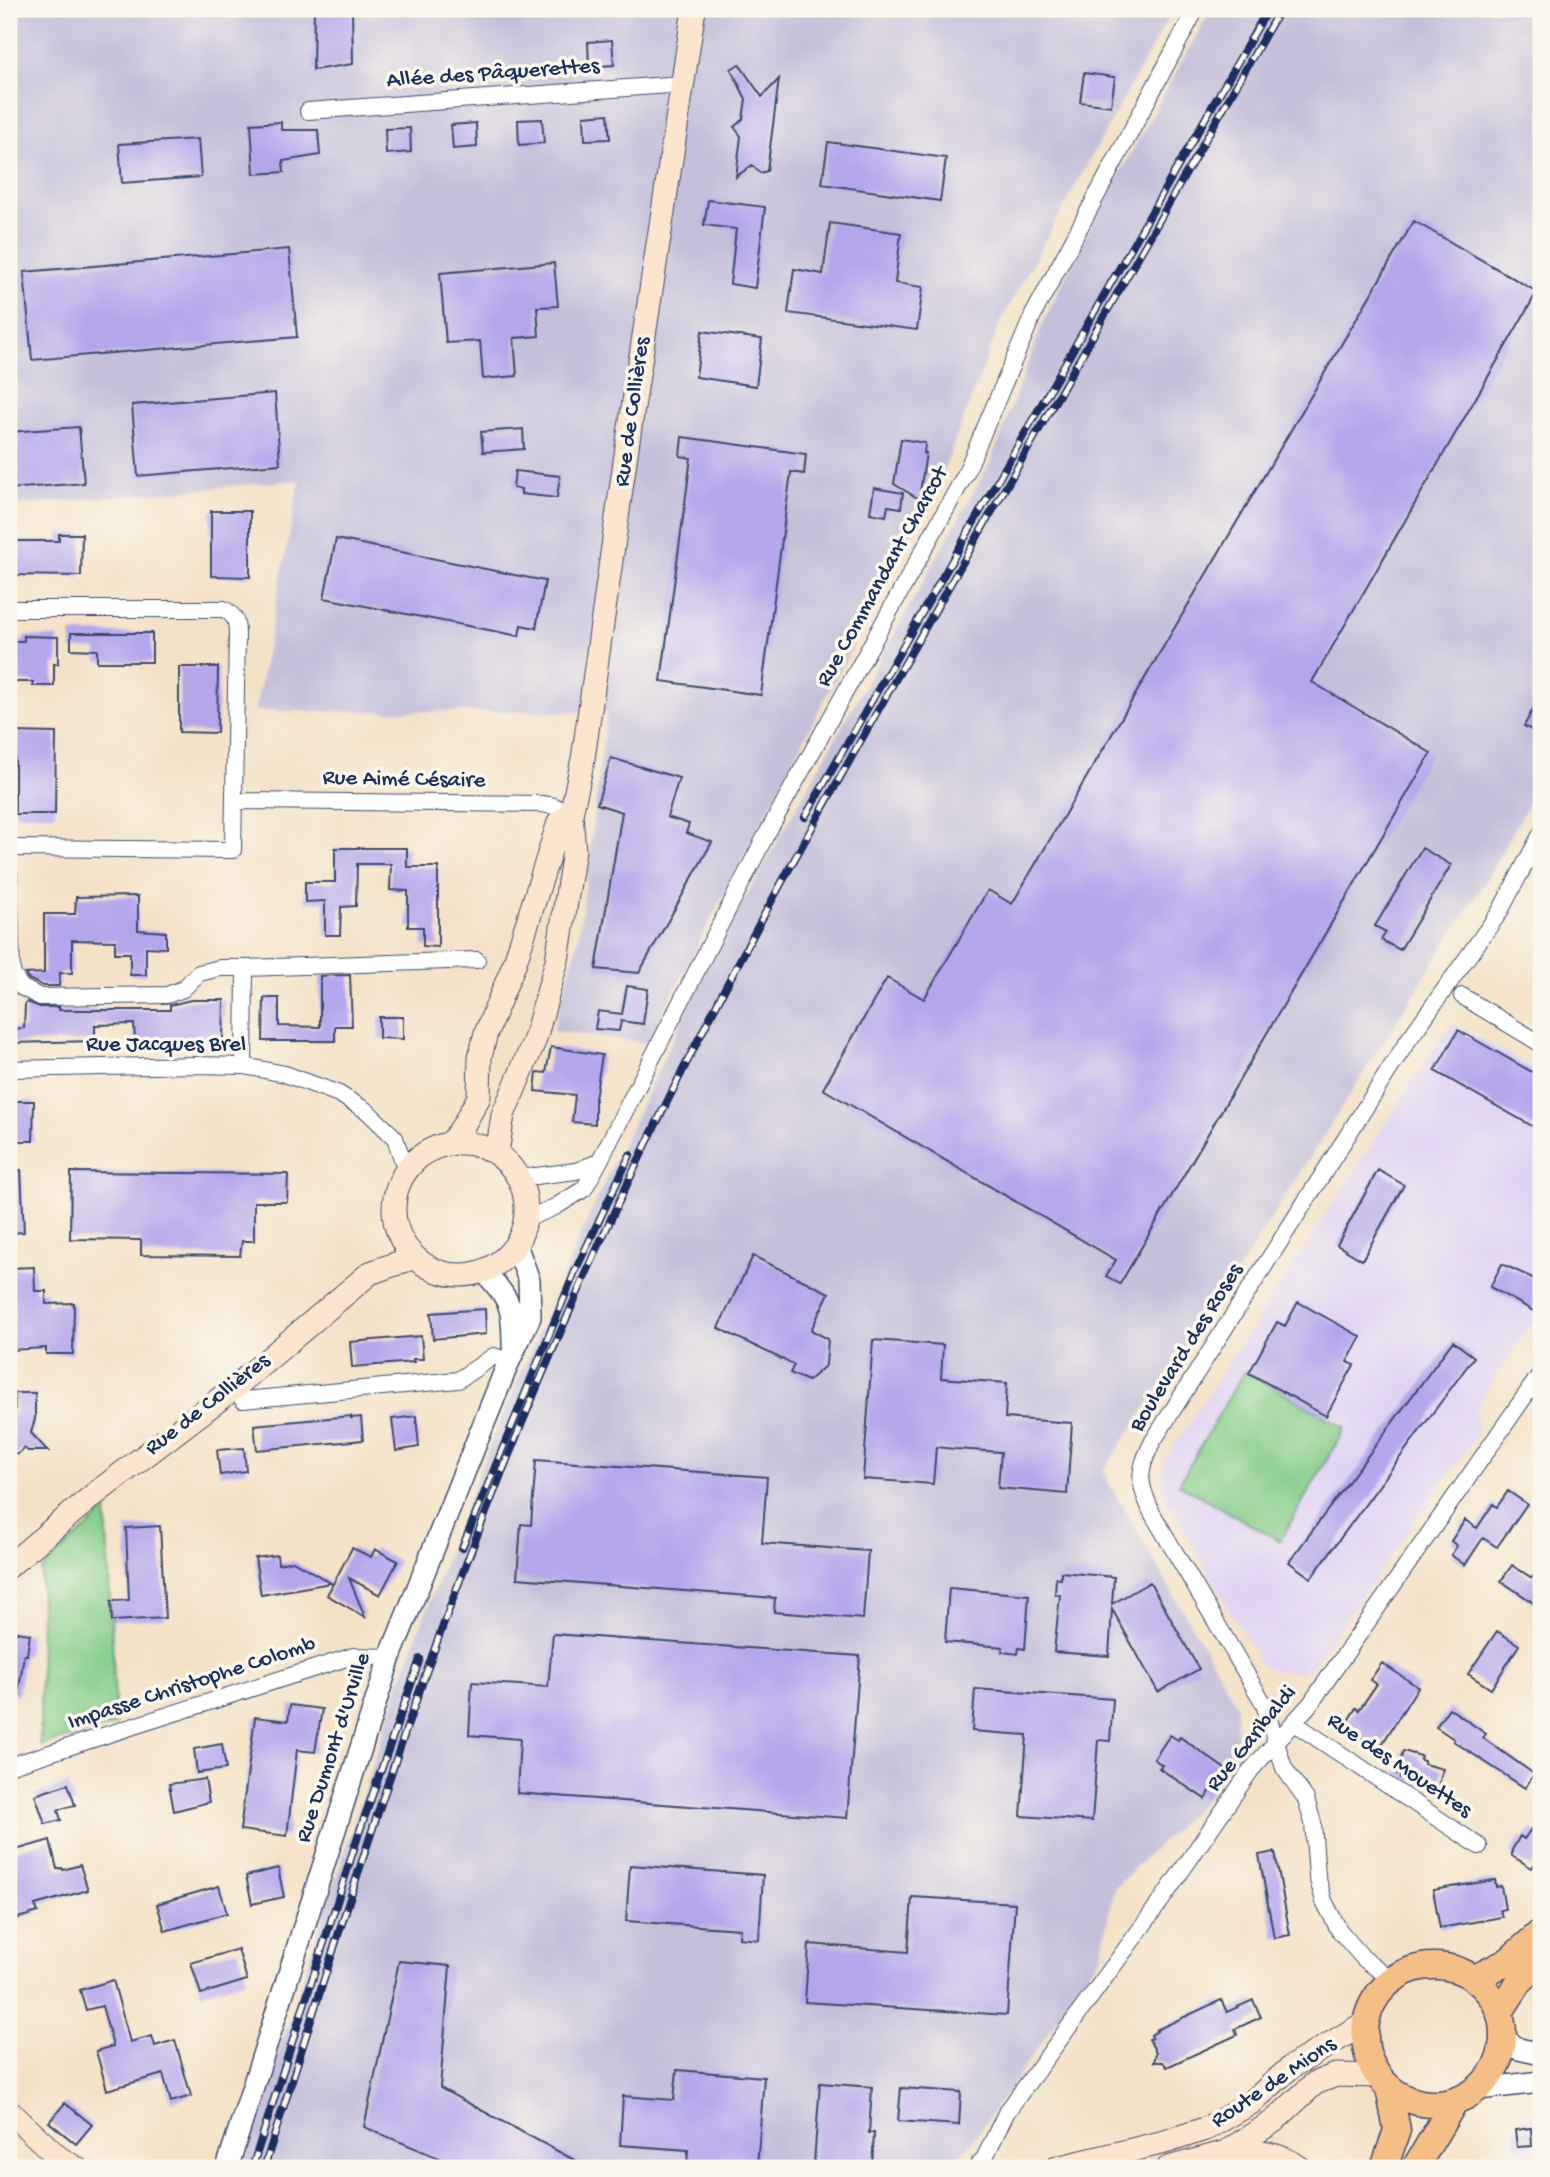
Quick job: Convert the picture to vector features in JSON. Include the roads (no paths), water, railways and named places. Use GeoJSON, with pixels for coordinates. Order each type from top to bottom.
{"type":"FeatureCollection","features":[{"type":"Feature","properties":{"kind":"main road","name":"Rue de Collières"},"geometry":{"type":"LineString","coordinates":[[497,1153],[503,1115],[535,1039],[557,960],[574,850],[571,814],[583,759],[627,447],[694,9]]}},
{"type":"Feature","properties":{"kind":"main road","name":"Rue de Collières"},"geometry":{"type":"LineString","coordinates":[[451,1143],[479,1097],[480,1058],[486,1032],[516,962],[559,822],[571,814]]}},
{"type":"Feature","properties":{"kind":"main road"},"geometry":{"type":"LineString","coordinates":[[451,1143],[471,1143],[497,1153],[520,1178],[526,1196],[526,1219],[516,1245],[507,1256],[484,1271],[457,1275],[442,1273],[426,1266],[415,1257],[401,1238],[394,1210],[396,1195],[406,1171],[428,1151],[451,1143]]}},
{"type":"Feature","properties":{"kind":"main road","name":"Rue de Collières"},"geometry":{"type":"LineString","coordinates":[[9,1566],[113,1480],[234,1388],[370,1273],[415,1257]]}},
{"type":"Feature","properties":{"kind":"main road"},"geometry":{"type":"LineString","coordinates":[[1475,1978],[1507,1962],[1541,1933]]}},
{"type":"Feature","properties":{"kind":"main road"},"geometry":{"type":"LineString","coordinates":[[1500,2012],[1520,1981],[1541,1961]]}},
{"type":"Feature","properties":{"kind":"main road"},"geometry":{"type":"LineString","coordinates":[[1415,2168],[1467,2095],[1491,2074],[1500,2057],[1503,2039],[1500,2012],[1490,1994],[1475,1978],[1455,1968],[1433,1965],[1410,1968],[1391,1979],[1378,1992],[1370,2006],[1365,2023],[1364,2042],[1368,2060],[1383,2082],[1403,2098],[1419,2103],[1438,2104],[1467,2095]]}},
{"type":"Feature","properties":{"kind":"main road","name":"Route de Mions"},"geometry":{"type":"LineString","coordinates":[[1057,2168],[1165,2142],[1208,2128],[1251,2103],[1291,2067],[1365,2023]]}},
{"type":"Feature","properties":{"kind":"main road","name":"Route de Mions"},"geometry":{"type":"LineString","coordinates":[[1226,2152],[1274,2120],[1315,2082],[1336,2075],[1350,2074],[1383,2082]]}},
{"type":"Feature","properties":{"kind":"main road"},"geometry":{"type":"LineString","coordinates":[[1383,2082],[1397,2130],[1384,2168]]}},
{"type":"Feature","properties":{"kind":"main road"},"geometry":{"type":"LineString","coordinates":[[9,2111],[59,2158],[76,2168]]}},
{"type":"Feature","properties":{"kind":"main road","name":"Route de Mions"},"geometry":{"type":"LineString","coordinates":[[1168,2168],[1226,2152],[1254,2151],[1274,2155],[1300,2168]]}},
{"type":"Feature","properties":{"kind":"street","name":"Rue Commandant Charcot"},"geometry":{"type":"LineString","coordinates":[[526,1219],[555,1207],[584,1189],[599,1162],[765,837],[965,475],[1033,315],[1196,9]]}},
{"type":"Feature","properties":{"kind":"street","name":"Allée des Pâquerettes"},"geometry":{"type":"LineString","coordinates":[[308,111],[682,84]]}},
{"type":"Feature","properties":{"kind":"street"},"geometry":{"type":"LineString","coordinates":[[9,609],[224,610],[237,621],[233,850],[9,848],[9,856]]}},
{"type":"Feature","properties":{"kind":"street","name":"Rue Aimé Césaire"},"geometry":{"type":"LineString","coordinates":[[235,801],[542,804],[571,814]]}},
{"type":"Feature","properties":{"kind":"street","name":"Boulevard des Roses"},"geometry":{"type":"LineString","coordinates":[[1391,1979],[1363,1958],[1339,1930],[1324,1901],[1317,1875],[1313,1823],[1306,1799],[1284,1768],[1265,1704],[1152,1513],[1142,1490],[1141,1465],[1153,1441],[1407,1042],[1499,913],[1541,834]]}},
{"type":"Feature","properties":{"kind":"street"},"geometry":{"type":"LineString","coordinates":[[9,872],[12,973],[22,987],[40,997],[167,995],[183,989],[199,973],[220,968],[477,960]]}},
{"type":"Feature","properties":{"kind":"street"},"geometry":{"type":"LineString","coordinates":[[244,1066],[245,968]]}},
{"type":"Feature","properties":{"kind":"street"},"geometry":{"type":"LineString","coordinates":[[1462,996],[1541,1044]]}},
{"type":"Feature","properties":{"kind":"street","name":"Rue Jacques Brel"},"geometry":{"type":"LineString","coordinates":[[9,1069],[244,1066],[285,1074],[339,1094],[367,1111],[395,1138],[406,1171]]}},
{"type":"Feature","properties":{"kind":"street"},"geometry":{"type":"LineString","coordinates":[[520,1178],[576,1171],[599,1162]]}},
{"type":"Feature","properties":{"kind":"street","name":"Rue Dumont d'Urville"},"geometry":{"type":"LineString","coordinates":[[227,2168],[390,1657],[511,1357],[530,1317],[529,1280],[516,1245]]}},
{"type":"Feature","properties":{"kind":"street","name":"Rue Dumont d'Urville"},"geometry":{"type":"LineString","coordinates":[[484,1271],[509,1299],[513,1318],[511,1357]]}},
{"type":"Feature","properties":{"kind":"street"},"geometry":{"type":"LineString","coordinates":[[234,1388],[243,1400],[458,1380],[494,1356],[511,1357]]}},
{"type":"Feature","properties":{"kind":"street","name":"Rue Garibaldi"},"geometry":{"type":"LineString","coordinates":[[976,2168],[985,2157],[1006,2113],[1163,1898],[1251,1770],[1311,1703],[1541,1373]]}},
{"type":"Feature","properties":{"kind":"street","name":"Impasse Christophe Colomb"},"geometry":{"type":"LineString","coordinates":[[9,1766],[353,1656],[390,1657]]}},
{"type":"Feature","properties":{"kind":"street","name":"Rue des Mouettes"},"geometry":{"type":"LineString","coordinates":[[1294,1724],[1479,1846]]}},
{"type":"Feature","properties":{"kind":"street"},"geometry":{"type":"LineString","coordinates":[[1503,2039],[1519,2049],[1541,2054]]}},
{"type":"Feature","properties":{"kind":"street"},"geometry":{"type":"LineString","coordinates":[[1467,2095],[1541,2082]]}},
{"type":"Feature","properties":{"kind":"railway"},"geometry":{"type":"LineString","coordinates":[[805,817],[1268,9]]}},
{"type":"Feature","properties":{"kind":"railway"},"geometry":{"type":"LineString","coordinates":[[264,2168],[369,1839],[454,1596],[527,1411],[625,1189],[707,1022],[795,858],[1280,9]]}},
{"type":"Feature","properties":{"kind":"railway"},"geometry":{"type":"LineString","coordinates":[[462,1548],[576,1269],[630,1155]]}},
{"type":"Feature","properties":{"kind":"railway"},"geometry":{"type":"LineString","coordinates":[[252,2168],[359,1833],[420,1659]]}}]}
